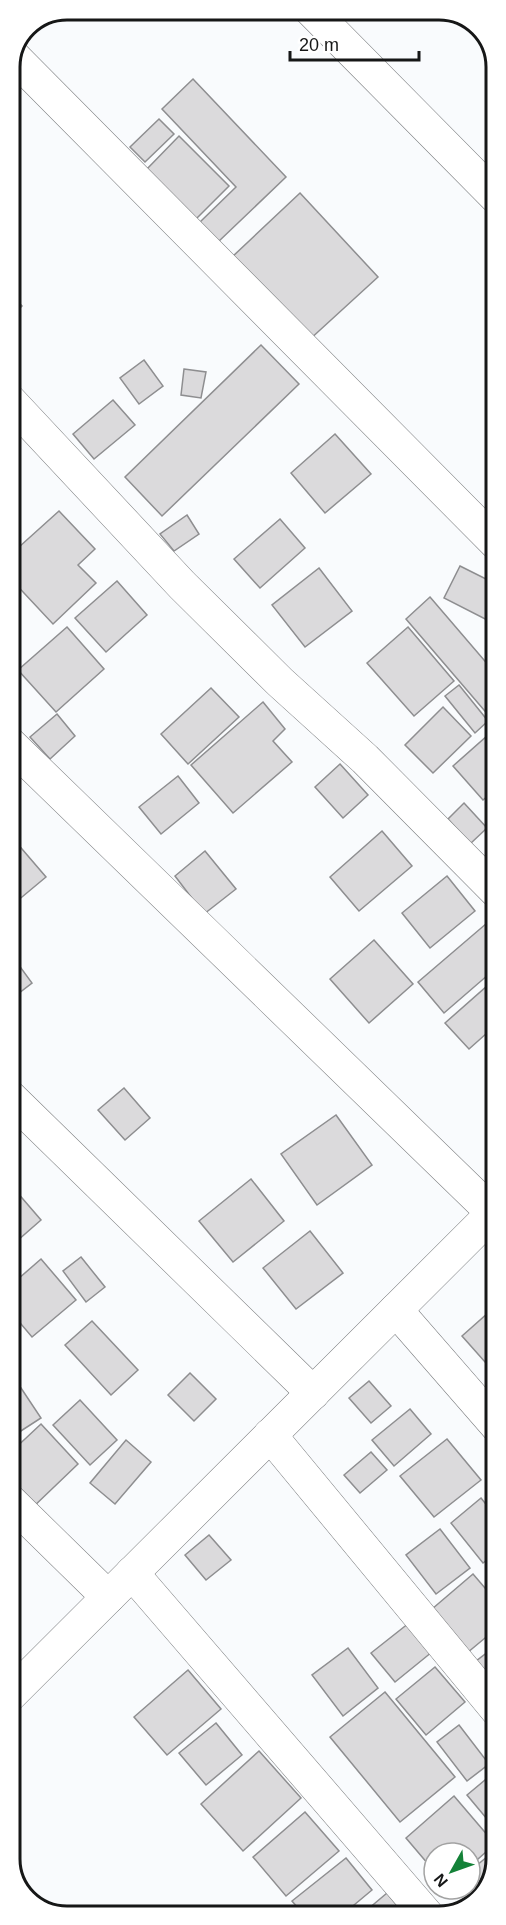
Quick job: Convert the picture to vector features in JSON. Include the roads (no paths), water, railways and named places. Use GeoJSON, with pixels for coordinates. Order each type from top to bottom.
{"type":"FeatureCollection","features":[{"type":"Feature","properties":{"kind":"street"},"geometry":{"type":"LineString","coordinates":[[321,20],[486,187]]}},
{"type":"Feature","properties":{"kind":"street"},"geometry":{"type":"LineString","coordinates":[[20,63],[486,533]]}},
{"type":"Feature","properties":{"kind":"street"},"geometry":{"type":"LineString","coordinates":[[20,412],[182,585],[279,682],[365,759],[486,881]]}},
{"type":"Feature","properties":{"kind":"street"},"geometry":{"type":"LineString","coordinates":[[20,754],[486,1202]]}},
{"type":"Feature","properties":{"kind":"street"},"geometry":{"type":"LineString","coordinates":[[20,1107],[313,1393]]}},
{"type":"Feature","properties":{"kind":"street"},"geometry":{"type":"LineString","coordinates":[[20,1685],[486,1220]]}},
{"type":"Feature","properties":{"kind":"street"},"geometry":{"type":"LineString","coordinates":[[396,1310],[486,1413]]}},
{"type":"Feature","properties":{"kind":"street"},"geometry":{"type":"LineString","coordinates":[[270,1435],[486,1697]]}},
{"type":"Feature","properties":{"kind":"street"},"geometry":{"type":"LineString","coordinates":[[20,1511],[108,1597]]}},
{"type":"Feature","properties":{"kind":"street"},"geometry":{"type":"LineString","coordinates":[[132,1573],[419,1906]]}}]}
